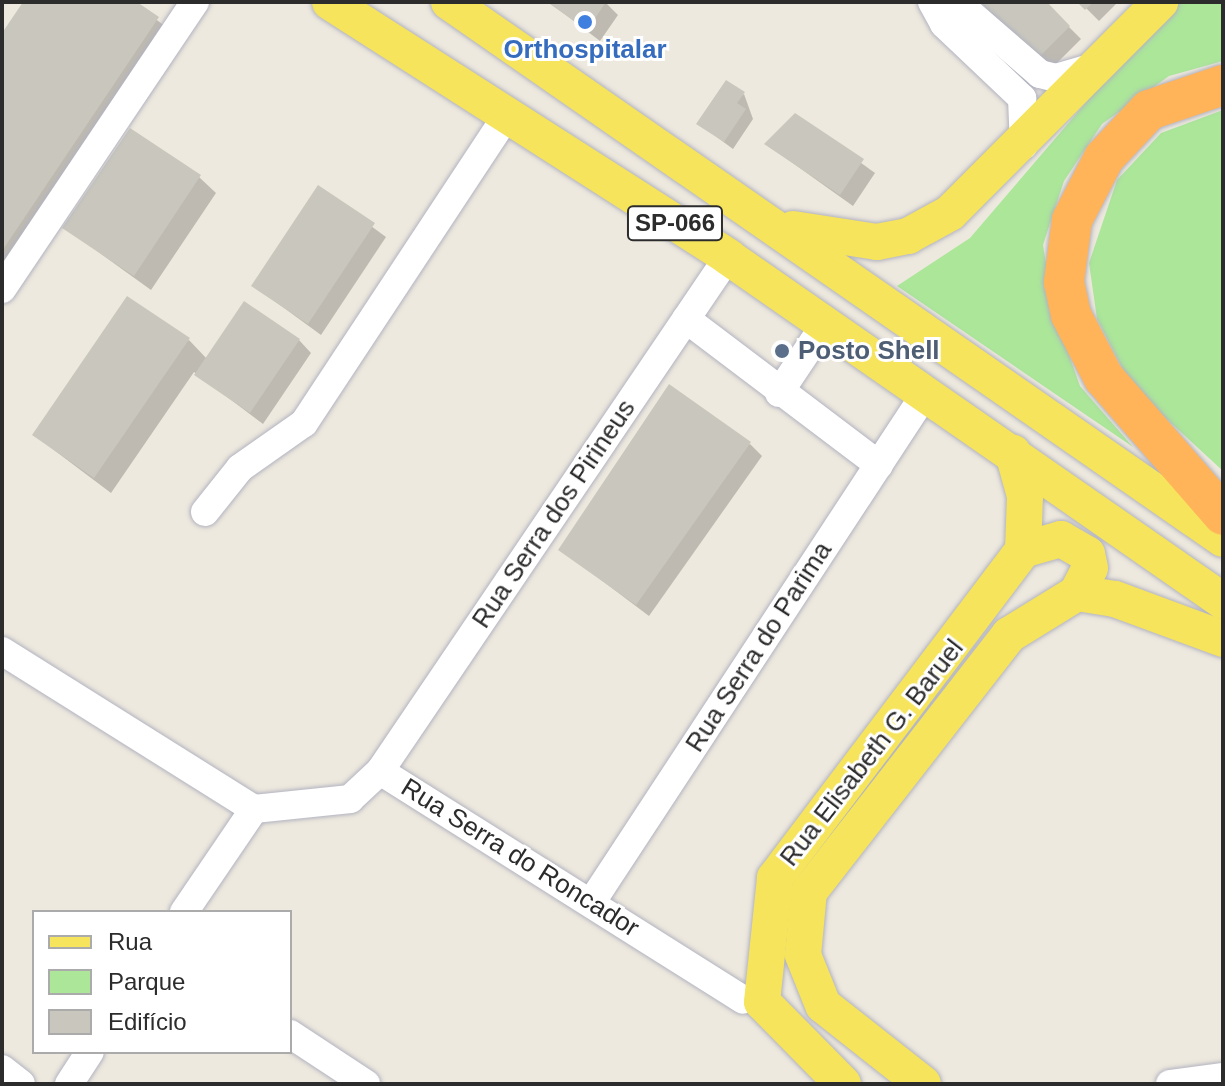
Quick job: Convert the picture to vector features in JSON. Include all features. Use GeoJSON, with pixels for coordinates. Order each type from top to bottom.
{"type":"FeatureCollection","features":[{"type":"Feature","properties":{"kind":"highway"},"geometry":{"type":"LineString","coordinates":[[1223,85],[1149,110],[1104,158],[1072,220],[1064,282],[1075,326],[1104,378],[1223,515]]}},
{"type":"Feature","properties":{"kind":"main road","name":"SP-066"},"geometry":{"type":"LineString","coordinates":[[330,2],[728,257],[1223,601]]}},
{"type":"Feature","properties":{"kind":"main road","name":"SP-066"},"geometry":{"type":"LineString","coordinates":[[449,2],[779,226],[1223,539]]}},
{"type":"Feature","properties":{"kind":"main road"},"geometry":{"type":"LineString","coordinates":[[779,226],[877,242],[908,236],[950,213],[1024,145],[1160,2]]}},
{"type":"Feature","properties":{"kind":"main road"},"geometry":{"type":"LineString","coordinates":[[1013,453],[1025,496],[1023,550],[1051,539],[1074,543],[1090,568],[1077,593],[1115,599],[1223,639]]}},
{"type":"Feature","properties":{"kind":"main road","name":"Rua Elisabeth G. Baruel"},"geometry":{"type":"LineString","coordinates":[[843,1084],[762,1002],[775,878],[1023,550]]}},
{"type":"Feature","properties":{"kind":"main road","name":"Rua Elisabeth G. Baruel"},"geometry":{"type":"LineString","coordinates":[[923,1084],[823,1005],[803,955],[809,892],[1009,635],[1077,593]]}},
{"type":"Feature","properties":{"kind":"street"},"geometry":{"type":"LineString","coordinates":[[2,289],[195,2]]}},
{"type":"Feature","properties":{"kind":"street"},"geometry":{"type":"LineString","coordinates":[[932,2],[965,9],[1040,74],[1056,78],[1100,65]]}},
{"type":"Feature","properties":{"kind":"street"},"geometry":{"type":"LineString","coordinates":[[932,2],[944,24],[1016,88],[1026,112],[1024,145]]}},
{"type":"Feature","properties":{"kind":"street"},"geometry":{"type":"LineString","coordinates":[[205,512],[240,468],[304,423],[507,115]]}},
{"type":"Feature","properties":{"kind":"street","name":"Rua Serra dos Pirineus"},"geometry":{"type":"LineString","coordinates":[[380,771],[728,257]]}},
{"type":"Feature","properties":{"kind":"street"},"geometry":{"type":"LineString","coordinates":[[686,319],[779,393],[879,465]]}},
{"type":"Feature","properties":{"kind":"street"},"geometry":{"type":"LineString","coordinates":[[779,393],[825,324]]}},
{"type":"Feature","properties":{"kind":"street","name":"Rua Serra do Parima"},"geometry":{"type":"LineString","coordinates":[[593,900],[925,394]]}},
{"type":"Feature","properties":{"kind":"street"},"geometry":{"type":"LineString","coordinates":[[4,657],[254,809],[185,910]]}},
{"type":"Feature","properties":{"kind":"street","name":"Rua Serra do Roncador"},"geometry":{"type":"LineString","coordinates":[[254,809],[350,799],[380,771],[593,900],[743,1000]]}},
{"type":"Feature","properties":{"kind":"street"},"geometry":{"type":"LineString","coordinates":[[292,1035],[366,1084]]}},
{"type":"Feature","properties":{"kind":"street"},"geometry":{"type":"LineString","coordinates":[[69,1084],[89,1054]]}},
{"type":"Feature","properties":{"kind":"street"},"geometry":{"type":"LineString","coordinates":[[2,1069],[21,1084]]}},
{"type":"Feature","properties":{"kind":"street"},"geometry":{"type":"LineString","coordinates":[[1170,1084],[1223,1077]]}},
{"type":"Feature","properties":{"kind":"green space"},"geometry":{"type":"Polygon","coordinates":[[[1172,2],[1223,2],[1223,61],[1169,76],[1102,124],[1064,181],[1043,245],[1054,313],[1080,386],[1133,447],[897,286],[970,238],[1172,2]]]}},
{"type":"Feature","properties":{"kind":"green space"},"geometry":{"type":"Polygon","coordinates":[[[1223,110],[1223,471],[1132,387],[1097,319],[1089,263],[1117,180],[1161,133],[1223,110]]]}},
{"type":"Feature","properties":{"kind":"building"},"geometry":{"type":"Polygon","coordinates":[[[23,2],[137,2],[159,17],[2,251],[2,33],[23,2]]]}},
{"type":"Feature","properties":{"kind":"building"},"geometry":{"type":"Polygon","coordinates":[[[547,2],[606,2],[587,30],[547,2]]]}},
{"type":"Feature","properties":{"kind":"building"},"geometry":{"type":"Polygon","coordinates":[[[980,2],[1047,2],[1070,26],[1037,59],[980,2]]]}},
{"type":"Feature","properties":{"kind":"building"},"geometry":{"type":"Polygon","coordinates":[[[1077,2],[1093,2],[1085,10],[1077,2]]]}},
{"type":"Feature","properties":{"kind":"building"},"geometry":{"type":"Polygon","coordinates":[[[726,80],[745,92],[737,103],[746,109],[724,142],[696,124],[726,80]]]}},
{"type":"Feature","properties":{"kind":"building"},"geometry":{"type":"Polygon","coordinates":[[[795,113],[864,159],[840,195],[764,144],[795,113]]]}},
{"type":"Feature","properties":{"kind":"building"},"geometry":{"type":"Polygon","coordinates":[[[130,128],[201,175],[134,276],[62,228],[130,128]]]}},
{"type":"Feature","properties":{"kind":"building"},"geometry":{"type":"Polygon","coordinates":[[[318,185],[375,223],[308,324],[251,286],[318,185]]]}},
{"type":"Feature","properties":{"kind":"building"},"geometry":{"type":"Polygon","coordinates":[[[127,296],[190,338],[94,478],[32,435],[127,296]]]}},
{"type":"Feature","properties":{"kind":"building"},"geometry":{"type":"Polygon","coordinates":[[[244,301],[300,339],[250,413],[194,375],[244,301]]]}},
{"type":"Feature","properties":{"kind":"building"},"geometry":{"type":"Polygon","coordinates":[[[669,384],[751,442],[636,605],[558,550],[669,384]]]}},
{"type":"Feature","properties":{"kind":"place","name":"Orthospitalar"},"geometry":{"type":"Point","coordinates":[585,22]}},
{"type":"Feature","properties":{"kind":"place","name":"Posto Shell"},"geometry":{"type":"Point","coordinates":[782,351]}}]}
